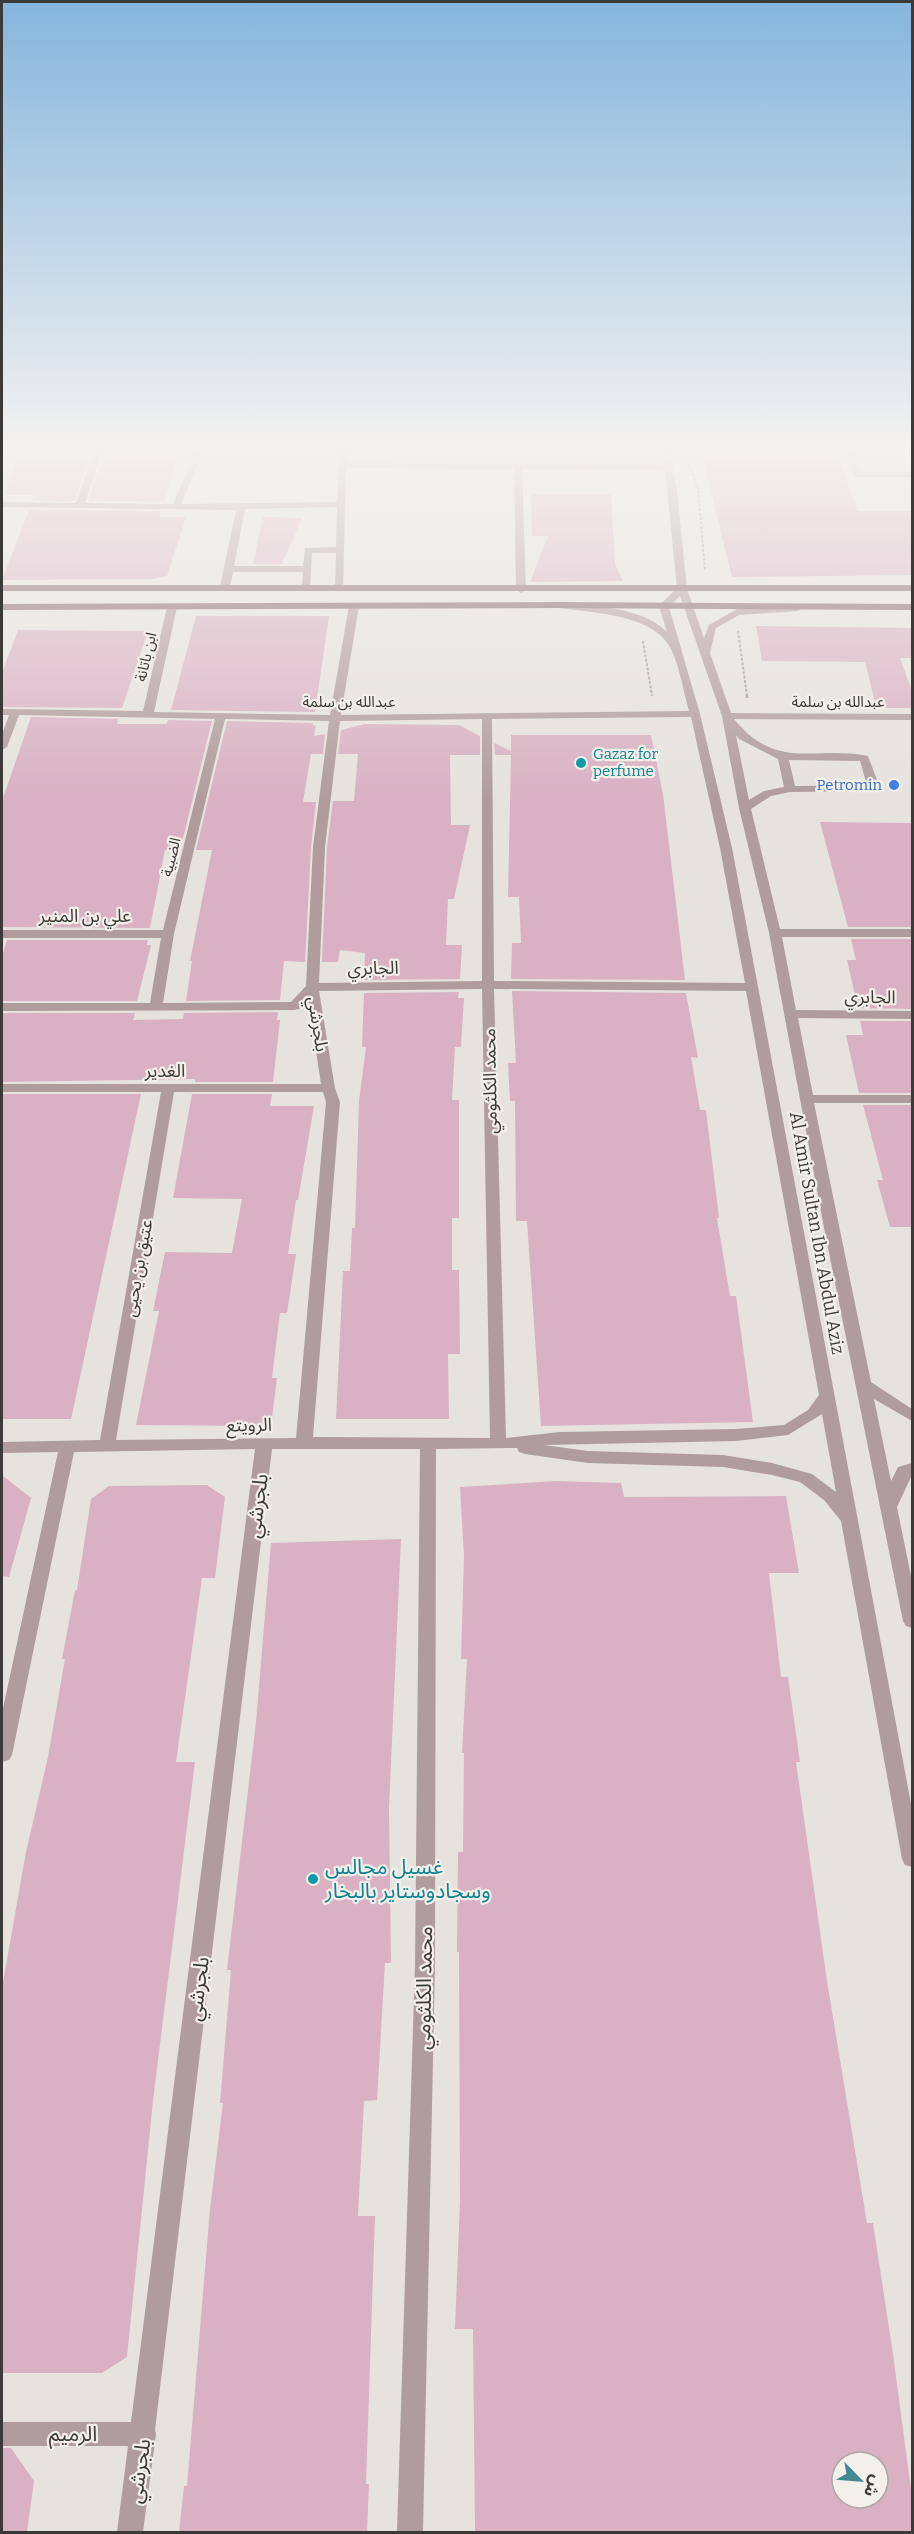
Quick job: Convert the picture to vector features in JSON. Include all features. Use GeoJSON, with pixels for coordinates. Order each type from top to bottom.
{"type":"FeatureCollection","features":[{"type":"Feature","properties":{"kind":"main road"},"geometry":{"type":"LineString","coordinates":[[2,588],[225,587],[521,590],[912,588]]}},
{"type":"Feature","properties":{"kind":"main road"},"geometry":{"type":"LineString","coordinates":[[2,609],[559,605],[912,607]]}},
{"type":"Feature","properties":{"kind":"street"},"geometry":{"type":"LineString","coordinates":[[225,587],[230,561]]}},
{"type":"Feature","properties":{"kind":"street"},"geometry":{"type":"LineString","coordinates":[[307,561],[307,588]]}},
{"type":"Feature","properties":{"kind":"street"},"geometry":{"type":"LineString","coordinates":[[340,588],[341,561]]}},
{"type":"Feature","properties":{"kind":"street"},"geometry":{"type":"LineString","coordinates":[[520,561],[521,590]]}},
{"type":"Feature","properties":{"kind":"street","name":"Al Amir Sultan Ibn Abdul Aziz"},"geometry":{"type":"LineString","coordinates":[[679,561],[682,589],[726,716],[775,933],[806,1099],[912,1621]]}},
{"type":"Feature","properties":{"kind":"street"},"geometry":{"type":"LineString","coordinates":[[229,569],[307,569]]}},
{"type":"Feature","properties":{"kind":"street"},"geometry":{"type":"LineString","coordinates":[[674,645],[664,606],[682,589]]}},
{"type":"Feature","properties":{"kind":"street","name":"Al Amir Sultan Ibn Abdul Aziz"},"geometry":{"type":"LineString","coordinates":[[559,605],[626,615],[653,624],[674,645],[695,714],[726,848],[753,987],[912,1860]]}},
{"type":"Feature","properties":{"kind":"street","name":"بلجرشي"},"geometry":{"type":"LineString","coordinates":[[304,1443],[333,1102],[328,1088],[312,987],[319,847],[335,718],[354,606]]}},
{"type":"Feature","properties":{"kind":"street","name":"ابن باتانة"},"geometry":{"type":"LineString","coordinates":[[148,714],[172,607]]}},
{"type":"Feature","properties":{"kind":"street"},"geometry":{"type":"LineString","coordinates":[[705,652],[712,627],[737,612],[808,607]]}},
{"type":"Feature","properties":{"kind":"street","name":"عبدالله بن سلمة"},"geometry":{"type":"LineString","coordinates":[[2,712],[335,718],[695,714]]}},
{"type":"Feature","properties":{"kind":"street"},"geometry":{"type":"LineString","coordinates":[[2,747],[15,712]]}},
{"type":"Feature","properties":{"kind":"street","name":"الضبية"},"geometry":{"type":"LineString","coordinates":[[156,1007],[168,934],[221,715]]}},
{"type":"Feature","properties":{"kind":"street"},"geometry":{"type":"LineString","coordinates":[[726,716],[743,737],[783,757],[864,758],[874,788],[790,789],[768,793],[745,808]]}},
{"type":"Feature","properties":{"kind":"street","name":"عبدالله بن سلمة"},"geometry":{"type":"LineString","coordinates":[[726,716],[912,717]]}},
{"type":"Feature","properties":{"kind":"street","name":"محمد الكلثومي"},"geometry":{"type":"LineString","coordinates":[[487,717],[488,985],[498,1444]]}},
{"type":"Feature","properties":{"kind":"street"},"geometry":{"type":"LineString","coordinates":[[783,757],[790,789]]}},
{"type":"Feature","properties":{"kind":"street"},"geometry":{"type":"LineString","coordinates":[[775,933],[912,933]]}},
{"type":"Feature","properties":{"kind":"street","name":"علي بن المنير"},"geometry":{"type":"LineString","coordinates":[[2,934],[168,934]]}},
{"type":"Feature","properties":{"kind":"street","name":"الجابري"},"geometry":{"type":"LineString","coordinates":[[312,987],[488,985],[753,987]]}},
{"type":"Feature","properties":{"kind":"street"},"geometry":{"type":"LineString","coordinates":[[2,1007],[294,1006],[312,987]]}},
{"type":"Feature","properties":{"kind":"street","name":"الجابري"},"geometry":{"type":"LineString","coordinates":[[790,1014],[912,1015]]}},
{"type":"Feature","properties":{"kind":"street","name":"الغدير"},"geometry":{"type":"LineString","coordinates":[[2,1088],[328,1088]]}},
{"type":"Feature","properties":{"kind":"street","name":"عتيق بن يحيى"},"geometry":{"type":"LineString","coordinates":[[107,1447],[168,1089]]}},
{"type":"Feature","properties":{"kind":"street"},"geometry":{"type":"LineString","coordinates":[[806,1099],[912,1099]]}},
{"type":"Feature","properties":{"kind":"street"},"geometry":{"type":"LineString","coordinates":[[863,1384],[912,1416]]}},
{"type":"Feature","properties":{"kind":"street"},"geometry":{"type":"LineString","coordinates":[[498,1444],[560,1438],[736,1435],[788,1430],[813,1414],[827,1395]]}},
{"type":"Feature","properties":{"kind":"street","name":"بلجرشي"},"geometry":{"type":"LineString","coordinates":[[130,2532],[144,2434],[264,1444]]}},
{"type":"Feature","properties":{"kind":"street","name":"محمد الكلثومي"},"geometry":{"type":"LineString","coordinates":[[410,2532],[425,1965],[428,1444]]}},
{"type":"Feature","properties":{"kind":"street"},"geometry":{"type":"LineString","coordinates":[[498,1444],[588,1457],[723,1461],[772,1469],[806,1478],[830,1496],[851,1522]]}},
{"type":"Feature","properties":{"kind":"street","name":"الرويتع"},"geometry":{"type":"LineString","coordinates":[[2,1446],[498,1444]]}},
{"type":"Feature","properties":{"kind":"street"},"geometry":{"type":"LineString","coordinates":[[2,1755],[67,1447]]}},
{"type":"Feature","properties":{"kind":"street"},"geometry":{"type":"LineString","coordinates":[[889,1506],[904,1471],[912,1468]]}},
{"type":"Feature","properties":{"kind":"street","name":"الرميم"},"geometry":{"type":"LineString","coordinates":[[2,2434],[144,2434]]}},
{"type":"Feature","properties":{"kind":"path"},"geometry":{"type":"LineString","coordinates":[[738,627],[750,716]]}},
{"type":"Feature","properties":{"kind":"path"},"geometry":{"type":"LineString","coordinates":[[643,641],[656,715]]}},
{"type":"Feature","properties":{"kind":"building"},"geometry":{"type":"Polygon","coordinates":[[[9,561],[172,561],[167,576],[153,579],[2,580],[9,561]]]}},
{"type":"Feature","properties":{"kind":"building"},"geometry":{"type":"Polygon","coordinates":[[[254,561],[283,561],[282,564],[253,564],[254,561]]]}},
{"type":"Feature","properties":{"kind":"building"},"geometry":{"type":"Polygon","coordinates":[[[538,561],[615,561],[623,581],[530,582],[538,561]]]}},
{"type":"Feature","properties":{"kind":"building"},"geometry":{"type":"Polygon","coordinates":[[[728,561],[912,561],[912,575],[732,577],[728,561]]]}},
{"type":"Feature","properties":{"kind":"building"},"geometry":{"type":"Polygon","coordinates":[[[196,616],[329,616],[315,712],[171,710],[196,616]]]}},
{"type":"Feature","properties":{"kind":"building"},"geometry":{"type":"Polygon","coordinates":[[[756,626],[912,628],[912,658],[900,658],[912,691],[912,708],[884,708],[883,701],[875,702],[865,662],[762,661],[756,626]]]}},
{"type":"Feature","properties":{"kind":"building"},"geometry":{"type":"Polygon","coordinates":[[[18,630],[148,631],[122,708],[2,707],[2,673],[18,630]]]}},
{"type":"Feature","properties":{"kind":"building"},"geometry":{"type":"Polygon","coordinates":[[[31,717],[118,719],[117,724],[167,724],[168,720],[212,721],[180,850],[165,850],[150,928],[2,927],[2,801],[31,717]]]}},
{"type":"Feature","properties":{"kind":"building"},"geometry":{"type":"Polygon","coordinates":[[[227,721],[313,723],[316,726],[314,736],[325,734],[323,754],[311,754],[303,802],[316,802],[311,847],[305,962],[284,961],[280,1000],[186,1001],[192,961],[190,961],[212,850],[196,850],[227,721]]]}},
{"type":"Feature","properties":{"kind":"building"},"geometry":{"type":"Polygon","coordinates":[[[365,724],[459,725],[480,736],[480,755],[450,755],[451,825],[470,825],[454,899],[448,899],[446,945],[462,945],[460,979],[364,980],[365,953],[340,950],[338,962],[322,962],[327,847],[333,801],[354,801],[358,754],[338,754],[341,730],[365,724]]]}},
{"type":"Feature","properties":{"kind":"building"},"geometry":{"type":"Polygon","coordinates":[[[511,735],[651,735],[663,794],[685,980],[511,979],[512,943],[521,943],[519,897],[508,897],[511,755],[495,755],[494,743],[511,751],[511,735]]]}},
{"type":"Feature","properties":{"kind":"building"},"geometry":{"type":"Polygon","coordinates":[[[820,822],[912,823],[912,927],[848,927],[820,822]]]}},
{"type":"Feature","properties":{"kind":"building"},"geometry":{"type":"Polygon","coordinates":[[[851,939],[912,939],[912,1009],[858,1008],[847,960],[856,960],[851,939]]]}},
{"type":"Feature","properties":{"kind":"building"},"geometry":{"type":"Polygon","coordinates":[[[7,940],[148,940],[147,945],[151,945],[137,1001],[2,1001],[2,957],[7,940]]]}},
{"type":"Feature","properties":{"kind":"building"},"geometry":{"type":"Polygon","coordinates":[[[512,991],[686,993],[698,1058],[691,1057],[700,1110],[706,1110],[719,1218],[717,1218],[730,1296],[736,1296],[753,1422],[541,1426],[527,1221],[516,1221],[515,1101],[510,1101],[508,1063],[516,1063],[512,991]]]}},
{"type":"Feature","properties":{"kind":"building"},"geometry":{"type":"Polygon","coordinates":[[[459,992],[458,998],[464,998],[461,1047],[455,1047],[452,1100],[459,1100],[459,1218],[452,1218],[452,1270],[459,1270],[460,1354],[448,1354],[449,1419],[336,1419],[343,1271],[350,1271],[352,1228],[355,1228],[359,1101],[366,1047],[362,1047],[364,993],[459,992]]]}},
{"type":"Feature","properties":{"kind":"building"},"geometry":{"type":"Polygon","coordinates":[[[278,1012],[277,1020],[280,1020],[273,1082],[195,1082],[195,1079],[2,1082],[2,1013],[135,1013],[133,1020],[183,1019],[184,1013],[278,1012]]]}},
{"type":"Feature","properties":{"kind":"building"},"geometry":{"type":"Polygon","coordinates":[[[860,1021],[912,1021],[912,1093],[859,1093],[846,1035],[863,1035],[860,1021]]]}},
{"type":"Feature","properties":{"kind":"building"},"geometry":{"type":"Polygon","coordinates":[[[2,1094],[141,1094],[71,1419],[2,1419],[2,1094]]]}},
{"type":"Feature","properties":{"kind":"building"},"geometry":{"type":"Polygon","coordinates":[[[192,1094],[272,1094],[270,1106],[314,1106],[288,1254],[296,1254],[287,1313],[280,1313],[272,1378],[277,1378],[271,1426],[136,1425],[159,1311],[153,1311],[165,1252],[232,1253],[242,1199],[173,1198],[192,1094]]]}},
{"type":"Feature","properties":{"kind":"building"},"geometry":{"type":"Polygon","coordinates":[[[863,1105],[912,1105],[912,1227],[890,1227],[877,1180],[883,1180],[863,1105]]]}},
{"type":"Feature","properties":{"kind":"building"},"geometry":{"type":"Polygon","coordinates":[[[2,1475],[31,1498],[9,1577],[2,1576],[2,1475]]]}},
{"type":"Feature","properties":{"kind":"building"},"geometry":{"type":"Polygon","coordinates":[[[557,1481],[621,1483],[624,1497],[786,1496],[799,1573],[769,1573],[781,1677],[788,1677],[800,1762],[796,1762],[827,1981],[867,2223],[873,2223],[912,2497],[912,2532],[475,2532],[473,2329],[455,2329],[460,2200],[458,1852],[463,1852],[464,1753],[462,1753],[467,1659],[461,1659],[464,1556],[460,1487],[557,1481]]]}},
{"type":"Feature","properties":{"kind":"building"},"geometry":{"type":"Polygon","coordinates":[[[207,1485],[225,1497],[215,1578],[202,1578],[176,1762],[195,1762],[153,2101],[127,2357],[102,2373],[2,2373],[2,1988],[26,1852],[48,1757],[65,1659],[62,1659],[75,1590],[77,1590],[91,1499],[109,1486],[207,1485]]]}},
{"type":"Feature","properties":{"kind":"building"},"geometry":{"type":"Polygon","coordinates":[[[401,1539],[389,1808],[391,1963],[385,1963],[377,2100],[364,2101],[358,2216],[375,2216],[366,2484],[369,2484],[367,2532],[179,2532],[184,2486],[187,2486],[210,2209],[223,2103],[220,2103],[231,1970],[227,1970],[256,1722],[271,1543],[401,1539]]]}},
{"type":"Feature","properties":{"kind":"building"},"geometry":{"type":"Polygon","coordinates":[[[2,2448],[11,2448],[34,2481],[27,2532],[2,2532],[2,2448]]]}},
{"type":"Feature","properties":{"kind":"place","name":"Gazaz for perfume"},"geometry":{"type":"Point","coordinates":[581,763]}},
{"type":"Feature","properties":{"kind":"place","name":"Petromin"},"geometry":{"type":"Point","coordinates":[894,785]}},
{"type":"Feature","properties":{"kind":"place","name":"غسيل مجالس وسجادوستاير بالبخار"},"geometry":{"type":"Point","coordinates":[313,1879]}}]}
